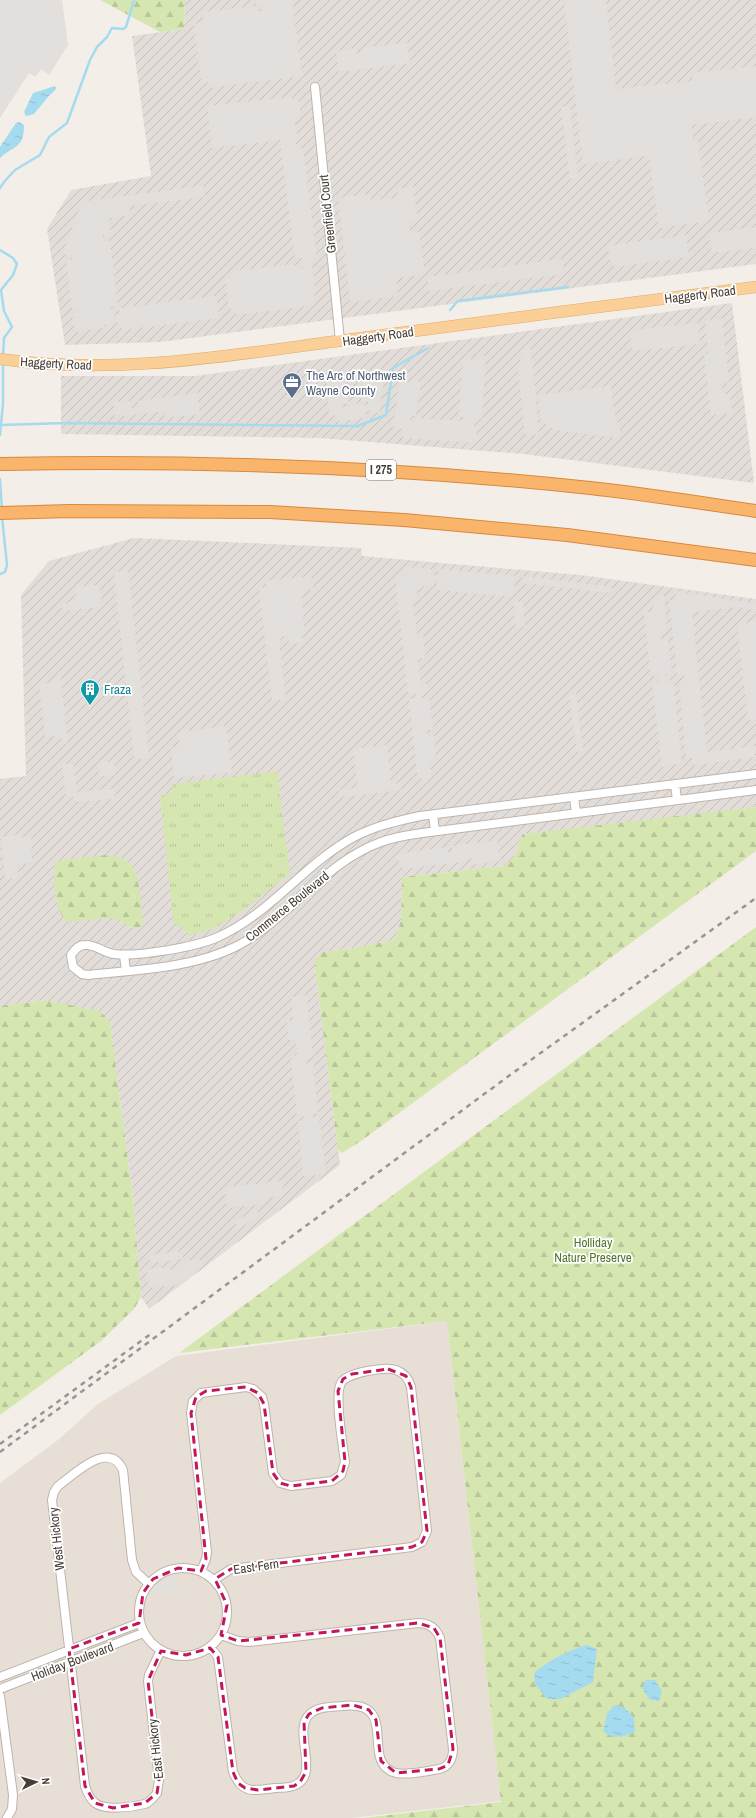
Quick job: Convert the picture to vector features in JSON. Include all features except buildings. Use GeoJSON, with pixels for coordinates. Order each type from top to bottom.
{"type":"FeatureCollection","features":[{"type":"Feature","properties":{"kind":"highway","name":"I 275"},"geometry":{"type":"LineString","coordinates":[[2,464],[190,463],[385,471],[588,488],[756,511]]}},
{"type":"Feature","properties":{"kind":"highway"},"geometry":{"type":"LineString","coordinates":[[4,512],[270,512],[404,520],[567,535],[756,560]]}},
{"type":"Feature","properties":{"kind":"main road","name":"Haggerty Road"},"geometry":{"type":"LineString","coordinates":[[5,360],[50,365],[132,365],[173,362],[253,353],[496,319],[756,286]]}},
{"type":"Feature","properties":{"kind":"street","name":"Greenfield Court"},"geometry":{"type":"LineString","coordinates":[[315,87],[340,341]]}},
{"type":"Feature","properties":{"kind":"street","name":"Commerce Boulevard"},"geometry":{"type":"LineString","coordinates":[[756,774],[433,815],[402,820],[371,828],[344,843],[324,857],[254,916],[228,932],[190,946],[124,955],[106,953],[89,945],[78,946],[72,955],[72,967],[82,974],[126,971],[194,961],[216,955],[234,947],[263,929],[334,869],[364,849],[381,842],[435,831],[756,790]]}},
{"type":"Feature","properties":{"kind":"street"},"geometry":{"type":"LineString","coordinates":[[675,784],[677,800]]}},
{"type":"Feature","properties":{"kind":"street"},"geometry":{"type":"LineString","coordinates":[[574,796],[576,813]]}},
{"type":"Feature","properties":{"kind":"street"},"geometry":{"type":"LineString","coordinates":[[433,815],[435,831]]}},
{"type":"Feature","properties":{"kind":"street","name":"Commerce Boulevard"},"geometry":{"type":"LineString","coordinates":[[324,857],[334,869]]}},
{"type":"Feature","properties":{"kind":"street"},"geometry":{"type":"LineString","coordinates":[[124,955],[126,971]]}},
{"type":"Feature","properties":{"kind":"street","name":"East Fern"},"geometry":{"type":"LineString","coordinates":[[201,1571],[207,1552],[190,1413],[196,1397],[206,1391],[246,1387],[258,1393],[264,1404],[273,1473],[280,1483],[291,1486],[332,1481],[338,1478],[343,1471],[345,1462],[338,1391],[343,1379],[352,1374],[388,1369],[396,1370],[406,1376],[411,1387],[426,1509],[427,1531],[422,1542],[412,1547],[231,1569],[214,1580],[222,1592],[227,1605],[226,1620],[221,1635]]}},
{"type":"Feature","properties":{"kind":"street","name":"West Hickory"},"geometry":{"type":"LineString","coordinates":[[69,1649],[52,1500],[54,1492],[58,1486],[99,1458],[111,1457],[120,1464],[123,1470],[132,1560],[136,1572],[149,1584]]}},
{"type":"Feature","properties":{"kind":"street"},"geometry":{"type":"LineString","coordinates":[[210,1647],[218,1657],[233,1772],[238,1783],[245,1788],[258,1790],[294,1786],[302,1779],[306,1772],[307,1762],[303,1730],[304,1722],[309,1714],[322,1708],[353,1705],[364,1707],[369,1710],[376,1720],[381,1761],[386,1767],[396,1773],[439,1769],[448,1765],[451,1760],[453,1749],[440,1638],[436,1630],[430,1626],[418,1623],[249,1642],[238,1641],[221,1635],[210,1647],[199,1653],[186,1655],[173,1655],[162,1650],[148,1640],[143,1633],[139,1622],[139,1606],[143,1593],[158,1575],[171,1569],[187,1568],[208,1574],[214,1580]]}},
{"type":"Feature","properties":{"kind":"street","name":"Holiday Boulevard"},"geometry":{"type":"LineString","coordinates":[[0,1677],[139,1622]]}},
{"type":"Feature","properties":{"kind":"street","name":"Holiday Boulevard"},"geometry":{"type":"LineString","coordinates":[[0,1689],[143,1633]]}},
{"type":"Feature","properties":{"kind":"street","name":"East Hickory"},"geometry":{"type":"LineString","coordinates":[[69,1649],[88,1794],[95,1803],[103,1807],[113,1808],[145,1804],[157,1793],[159,1780],[148,1681],[149,1675],[162,1650]]}},
{"type":"Feature","properties":{"kind":"street"},"geometry":{"type":"LineString","coordinates":[[0,1696],[13,1795],[12,1809],[7,1818]]}},
{"type":"Feature","properties":{"kind":"highlighted area"},"geometry":{"type":"Polygon","coordinates":[[[388,1369],[406,1376],[411,1387],[425,1509],[427,1531],[422,1542],[412,1547],[231,1569],[215,1579],[227,1605],[221,1635],[238,1641],[418,1623],[434,1628],[440,1638],[453,1749],[448,1765],[439,1769],[396,1773],[381,1761],[376,1720],[369,1710],[353,1705],[322,1708],[309,1714],[304,1722],[306,1772],[300,1782],[294,1786],[258,1790],[245,1788],[238,1783],[233,1772],[218,1657],[210,1648],[186,1655],[161,1651],[148,1681],[159,1780],[157,1793],[145,1803],[113,1808],[95,1803],[85,1786],[69,1649],[139,1623],[143,1593],[153,1579],[178,1568],[201,1571],[206,1559],[191,1413],[196,1397],[206,1391],[246,1387],[258,1393],[264,1404],[273,1473],[280,1483],[291,1486],[332,1481],[343,1471],[345,1462],[338,1391],[343,1379],[352,1374],[388,1369]]]}},
{"type":"Feature","properties":{"kind":"shaded area"},"geometry":{"type":"Polygon","coordinates":[[[0,0],[62,0],[68,45],[49,75],[41,69],[35,77],[29,73],[0,118],[0,0]]]}},
{"type":"Feature","properties":{"kind":"shaded area"},"geometry":{"type":"Polygon","coordinates":[[[185,0],[756,0],[756,264],[161,342],[65,345],[47,229],[71,190],[151,176],[132,36],[184,29],[185,0]]]}},
{"type":"Feature","properties":{"kind":"shaded area"},"geometry":{"type":"Polygon","coordinates":[[[256,0],[292,0],[302,76],[209,88],[207,81],[201,81],[194,24],[202,22],[203,12],[254,6],[254,11],[260,11],[264,4],[256,5],[256,0]]]}},
{"type":"Feature","properties":{"kind":"shaded area"},"geometry":{"type":"Polygon","coordinates":[[[564,0],[606,0],[616,89],[693,81],[692,73],[756,66],[756,117],[692,125],[693,141],[698,141],[709,221],[659,228],[649,156],[583,164],[564,0]]]}},
{"type":"Feature","properties":{"kind":"shaded area"},"geometry":{"type":"Polygon","coordinates":[[[407,42],[410,63],[339,72],[336,51],[355,48],[357,54],[363,54],[363,48],[407,42]]]}},
{"type":"Feature","properties":{"kind":"shaded area"},"geometry":{"type":"Polygon","coordinates":[[[292,97],[293,101],[298,100],[301,117],[295,118],[294,120],[298,139],[296,143],[297,148],[303,148],[317,258],[311,259],[314,278],[315,305],[236,315],[235,309],[229,309],[225,279],[231,278],[231,271],[295,264],[297,269],[303,268],[303,258],[295,258],[280,140],[212,148],[207,106],[292,97]]]}},
{"type":"Feature","properties":{"kind":"shaded area"},"geometry":{"type":"Polygon","coordinates":[[[570,106],[578,178],[570,179],[561,107],[570,106]]]}},
{"type":"Feature","properties":{"kind":"shaded area"},"geometry":{"type":"Polygon","coordinates":[[[203,186],[204,197],[129,206],[130,215],[109,218],[111,235],[103,236],[103,242],[110,241],[118,306],[111,307],[112,315],[120,315],[119,308],[216,296],[219,318],[122,330],[121,322],[104,325],[104,328],[75,332],[72,313],[78,312],[78,307],[72,308],[66,260],[72,259],[72,255],[65,256],[64,249],[80,208],[79,202],[203,186]]]}},
{"type":"Feature","properties":{"kind":"shaded area"},"geometry":{"type":"Polygon","coordinates":[[[413,187],[418,221],[409,222],[410,233],[419,232],[425,274],[396,278],[398,296],[350,302],[338,198],[370,194],[371,200],[398,198],[397,189],[413,187]]]}},
{"type":"Feature","properties":{"kind":"shaded area"},"geometry":{"type":"Polygon","coordinates":[[[756,227],[756,248],[712,253],[709,233],[756,227]]]}},
{"type":"Feature","properties":{"kind":"shaded area"},"geometry":{"type":"Polygon","coordinates":[[[686,235],[689,257],[614,267],[613,261],[610,261],[608,246],[686,235]]]}},
{"type":"Feature","properties":{"kind":"shaded area"},"geometry":{"type":"Polygon","coordinates":[[[562,259],[564,274],[429,291],[427,277],[562,259]]]}},
{"type":"Feature","properties":{"kind":"shaded area"},"geometry":{"type":"Polygon","coordinates":[[[732,303],[754,483],[523,454],[319,438],[61,434],[61,376],[195,376],[732,303]]]}},
{"type":"Feature","properties":{"kind":"shaded area"},"geometry":{"type":"Polygon","coordinates":[[[722,319],[729,383],[721,384],[722,394],[730,394],[732,413],[711,415],[704,354],[708,353],[705,320],[722,319]]]}},
{"type":"Feature","properties":{"kind":"shaded area"},"geometry":{"type":"Polygon","coordinates":[[[698,323],[700,344],[632,351],[630,330],[698,323]]]}},
{"type":"Feature","properties":{"kind":"shaded area"},"geometry":{"type":"Polygon","coordinates":[[[524,346],[530,346],[536,395],[538,435],[525,434],[518,367],[524,346]]]}},
{"type":"Feature","properties":{"kind":"shaded area"},"geometry":{"type":"Polygon","coordinates":[[[478,356],[486,356],[482,419],[474,418],[474,428],[477,428],[476,443],[403,438],[403,429],[393,427],[400,381],[411,383],[412,380],[421,382],[416,416],[409,416],[412,423],[414,424],[415,418],[463,421],[464,417],[459,417],[463,359],[478,360],[478,356]]]}},
{"type":"Feature","properties":{"kind":"shaded area"},"geometry":{"type":"Polygon","coordinates":[[[372,370],[385,372],[379,413],[365,410],[366,417],[339,422],[338,415],[330,416],[327,392],[334,391],[334,386],[327,387],[326,378],[346,376],[349,403],[343,404],[343,407],[352,406],[352,398],[357,398],[357,405],[368,405],[368,401],[361,400],[364,373],[372,374],[372,370]]]}},
{"type":"Feature","properties":{"kind":"shaded area"},"geometry":{"type":"Polygon","coordinates":[[[611,386],[614,412],[620,430],[619,438],[555,430],[541,421],[538,395],[611,386]]]}},
{"type":"Feature","properties":{"kind":"shaded area"},"geometry":{"type":"Polygon","coordinates":[[[197,393],[200,414],[165,418],[164,411],[122,416],[122,414],[115,415],[113,402],[130,401],[131,408],[139,407],[138,401],[197,393]]]}},
{"type":"Feature","properties":{"kind":"shaded area"},"geometry":{"type":"Polygon","coordinates":[[[134,538],[361,548],[362,556],[580,575],[756,599],[756,807],[519,841],[514,857],[504,866],[402,877],[401,920],[395,940],[323,952],[314,959],[340,1165],[149,1309],[141,1297],[133,1198],[110,1022],[45,1000],[0,1006],[0,779],[26,776],[21,595],[49,561],[134,538]]]}},
{"type":"Feature","properties":{"kind":"shaded area"},"geometry":{"type":"Polygon","coordinates":[[[404,567],[432,569],[431,575],[438,576],[439,569],[515,576],[513,597],[437,590],[438,583],[424,586],[418,591],[415,597],[413,603],[417,635],[423,635],[425,658],[418,659],[421,684],[428,684],[429,691],[422,692],[422,698],[429,697],[433,730],[427,730],[427,737],[434,736],[436,761],[430,762],[432,777],[418,779],[409,699],[416,698],[415,692],[408,693],[395,575],[404,574],[404,567]]]}},
{"type":"Feature","properties":{"kind":"shaded area"},"geometry":{"type":"Polygon","coordinates":[[[128,570],[149,758],[134,760],[114,572],[128,570]]]}},
{"type":"Feature","properties":{"kind":"shaded area"},"geometry":{"type":"Polygon","coordinates":[[[311,576],[313,589],[301,591],[305,633],[302,634],[303,643],[289,643],[288,635],[282,637],[279,642],[286,699],[272,701],[259,588],[266,587],[266,581],[311,576]]]}},
{"type":"Feature","properties":{"kind":"shaded area"},"geometry":{"type":"Polygon","coordinates":[[[523,576],[612,587],[611,593],[522,583],[523,576]]]}},
{"type":"Feature","properties":{"kind":"shaded area"},"geometry":{"type":"Polygon","coordinates":[[[99,585],[101,601],[99,602],[99,607],[63,611],[62,604],[76,602],[75,587],[99,585]]]}},
{"type":"Feature","properties":{"kind":"shaded area"},"geometry":{"type":"Polygon","coordinates":[[[677,591],[756,604],[756,610],[737,607],[692,612],[707,752],[754,746],[755,757],[694,765],[693,758],[686,758],[679,683],[685,682],[684,673],[677,673],[669,600],[675,600],[677,591]]]}},
{"type":"Feature","properties":{"kind":"shaded area"},"geometry":{"type":"Polygon","coordinates":[[[658,595],[664,595],[667,632],[660,633],[661,640],[668,639],[672,673],[665,674],[666,681],[673,680],[682,763],[662,767],[652,683],[659,682],[658,675],[651,676],[644,612],[651,612],[658,595]]]}},
{"type":"Feature","properties":{"kind":"shaded area"},"geometry":{"type":"Polygon","coordinates":[[[523,601],[525,626],[516,627],[513,602],[523,601]]]}},
{"type":"Feature","properties":{"kind":"shaded area"},"geometry":{"type":"Polygon","coordinates":[[[756,622],[756,719],[748,720],[737,624],[756,622]]]}},
{"type":"Feature","properties":{"kind":"shaded area"},"geometry":{"type":"Polygon","coordinates":[[[60,675],[67,744],[62,742],[60,736],[45,737],[39,684],[54,682],[55,677],[60,675]]]}},
{"type":"Feature","properties":{"kind":"shaded area"},"geometry":{"type":"Polygon","coordinates":[[[569,694],[576,694],[583,751],[577,752],[569,694]]]}},
{"type":"Feature","properties":{"kind":"shaded area"},"geometry":{"type":"Polygon","coordinates":[[[226,726],[232,772],[174,778],[171,748],[180,747],[178,732],[226,726]]]}},
{"type":"Feature","properties":{"kind":"shaded area"},"geometry":{"type":"Polygon","coordinates":[[[387,745],[391,784],[400,783],[401,790],[340,797],[339,790],[358,788],[353,749],[387,745]]]}},
{"type":"Feature","properties":{"kind":"shaded area"},"geometry":{"type":"Polygon","coordinates":[[[114,761],[115,775],[100,777],[98,763],[114,761]]]}},
{"type":"Feature","properties":{"kind":"shaded area"},"geometry":{"type":"Polygon","coordinates":[[[73,763],[77,792],[114,789],[115,799],[73,802],[73,795],[66,796],[62,765],[73,763]]]}},
{"type":"Feature","properties":{"kind":"shaded area"},"geometry":{"type":"Polygon","coordinates":[[[22,834],[23,837],[31,837],[32,863],[17,864],[18,878],[5,879],[1,837],[22,834]]]}},
{"type":"Feature","properties":{"kind":"shaded area"},"geometry":{"type":"Polygon","coordinates":[[[497,840],[500,861],[472,865],[471,857],[467,858],[467,861],[402,869],[397,855],[447,847],[448,854],[453,853],[452,846],[497,840]]]}},
{"type":"Feature","properties":{"kind":"shaded area"},"geometry":{"type":"Polygon","coordinates":[[[306,995],[313,1057],[306,1058],[307,1063],[313,1062],[318,1113],[312,1114],[313,1118],[319,1117],[326,1174],[303,1176],[298,1121],[304,1120],[303,1115],[297,1116],[291,1056],[297,1055],[295,1040],[288,1040],[287,1021],[293,1020],[291,997],[306,995]]]}},
{"type":"Feature","properties":{"kind":"shaded area"},"geometry":{"type":"Polygon","coordinates":[[[282,1181],[284,1196],[265,1198],[266,1204],[227,1208],[225,1187],[282,1181]]]}},
{"type":"Feature","properties":{"kind":"shaded area"},"geometry":{"type":"Polygon","coordinates":[[[255,1208],[259,1215],[239,1229],[235,1223],[255,1208]]]}},
{"type":"Feature","properties":{"kind":"shaded area"},"geometry":{"type":"Polygon","coordinates":[[[182,1251],[183,1259],[150,1263],[150,1255],[182,1251]]]}},
{"type":"Feature","properties":{"kind":"shaded area"},"geometry":{"type":"Polygon","coordinates":[[[187,1260],[201,1260],[204,1265],[176,1285],[149,1288],[147,1269],[170,1267],[171,1272],[187,1260]]]}},
{"type":"Feature","properties":{"kind":"shaded area"},"geometry":{"type":"Polygon","coordinates":[[[447,1321],[501,1801],[352,1818],[0,1818],[0,1483],[58,1440],[98,1404],[176,1356],[447,1321]]]}},
{"type":"Feature","properties":{"kind":"shaded area"},"geometry":{"type":"Polygon","coordinates":[[[176,1575],[182,1590],[167,1596],[165,1587],[158,1595],[150,1593],[161,1582],[176,1575]]]}},
{"type":"Feature","properties":{"kind":"green space"},"geometry":{"type":"Polygon","coordinates":[[[100,0],[185,0],[184,29],[160,32],[100,0]]]}},
{"type":"Feature","properties":{"kind":"green space"},"geometry":{"type":"Polygon","coordinates":[[[277,771],[290,873],[245,909],[215,928],[189,936],[182,927],[174,925],[160,797],[172,791],[173,784],[277,771]]]}},
{"type":"Feature","properties":{"kind":"green space"},"geometry":{"type":"Polygon","coordinates":[[[756,807],[756,851],[361,1141],[342,1153],[338,1150],[314,959],[323,952],[395,940],[401,920],[402,877],[504,866],[514,857],[523,834],[756,807]]]}},
{"type":"Feature","properties":{"kind":"green space"},"geometry":{"type":"Polygon","coordinates":[[[106,855],[116,856],[123,859],[129,862],[134,868],[140,891],[143,921],[142,927],[132,928],[121,921],[111,918],[67,922],[59,910],[54,886],[55,863],[61,860],[106,855]]]}},
{"type":"Feature","properties":{"kind":"green space","name":"Holliday Nature Preserve"},"geometry":{"type":"Polygon","coordinates":[[[756,927],[756,1818],[363,1818],[501,1802],[447,1321],[179,1353],[756,927]]]}},
{"type":"Feature","properties":{"kind":"green space"},"geometry":{"type":"Polygon","coordinates":[[[45,1000],[100,1011],[110,1022],[133,1198],[141,1297],[134,1309],[101,1341],[0,1415],[0,1006],[45,1000]]]}},
{"type":"Feature","properties":{"kind":"water"},"geometry":{"type":"Polygon","coordinates":[[[55,86],[56,89],[34,114],[26,116],[24,112],[33,93],[55,86]]]}},
{"type":"Feature","properties":{"kind":"water"},"geometry":{"type":"Polygon","coordinates":[[[19,122],[24,125],[24,133],[20,143],[0,158],[0,147],[16,123],[19,122]]]}},
{"type":"Feature","properties":{"kind":"water"},"geometry":{"type":"Polygon","coordinates":[[[587,1645],[597,1649],[593,1682],[561,1699],[547,1699],[535,1684],[534,1673],[559,1656],[587,1645]]]}},
{"type":"Feature","properties":{"kind":"water"},"geometry":{"type":"Polygon","coordinates":[[[646,1680],[655,1680],[662,1691],[659,1701],[650,1700],[642,1688],[646,1680]]]}},
{"type":"Feature","properties":{"kind":"water"},"geometry":{"type":"Polygon","coordinates":[[[614,1705],[624,1707],[634,1718],[635,1732],[614,1737],[603,1731],[607,1714],[614,1705]]]}},
{"type":"Feature","properties":{"kind":"waterway"},"geometry":{"type":"LineString","coordinates":[[0,188],[15,170],[40,155],[49,137],[67,123],[90,60],[97,47],[107,37],[112,28],[123,29],[126,27],[134,0]]}},
{"type":"Feature","properties":{"kind":"waterway"},"geometry":{"type":"LineString","coordinates":[[0,250],[13,258],[17,264],[13,275],[1,290],[4,311],[12,327],[4,338],[3,356]]}},
{"type":"Feature","properties":{"kind":"waterway"},"geometry":{"type":"LineString","coordinates":[[450,310],[458,301],[568,287]]}},
{"type":"Feature","properties":{"kind":"waterway"},"geometry":{"type":"LineString","coordinates":[[1,425],[66,423],[358,426],[386,415],[393,368],[428,348]]}},
{"type":"Feature","properties":{"kind":"waterway"},"geometry":{"type":"LineString","coordinates":[[0,435],[3,404],[3,361]]}},
{"type":"Feature","properties":{"kind":"waterway"},"geometry":{"type":"LineString","coordinates":[[0,479],[2,510]]}},
{"type":"Feature","properties":{"kind":"waterway"},"geometry":{"type":"LineString","coordinates":[[0,574],[5,572],[7,565],[2,517]]}},
{"type":"Feature","properties":{"kind":"railway"},"geometry":{"type":"LineString","coordinates":[[0,1452],[510,1075],[756,898]]}},
{"type":"Feature","properties":{"kind":"railway"},"geometry":{"type":"LineString","coordinates":[[0,1444],[152,1333]]}},
{"type":"Feature","properties":{"kind":"place","name":"The Arc of Northwest Wayne County"},"geometry":{"type":"Point","coordinates":[292,399]}},
{"type":"Feature","properties":{"kind":"place","name":"Fraza"},"geometry":{"type":"Point","coordinates":[90,706]}}]}
